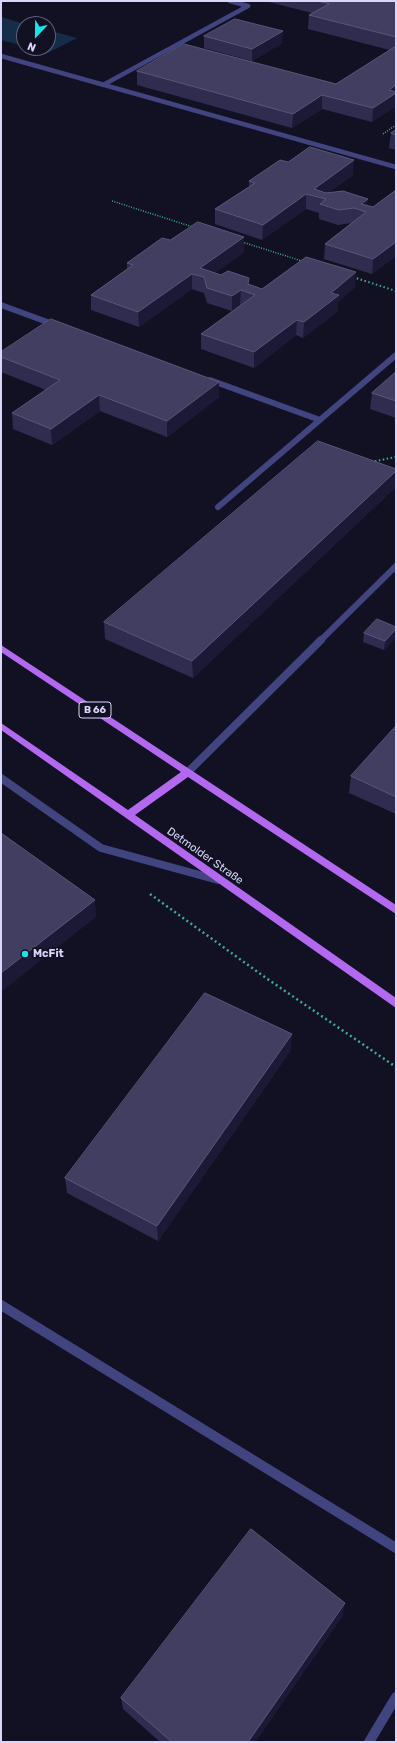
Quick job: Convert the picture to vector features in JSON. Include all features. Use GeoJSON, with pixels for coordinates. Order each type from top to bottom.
{"type":"FeatureCollection","features":[{"type":"Feature","properties":{"kind":"main road","name":"B 66"},"geometry":{"type":"LineString","coordinates":[[1,648],[396,910]]}},
{"type":"Feature","properties":{"kind":"main road","name":"Detmolder Straße"},"geometry":{"type":"LineString","coordinates":[[1,726],[396,1004]]}},
{"type":"Feature","properties":{"kind":"main road"},"geometry":{"type":"LineString","coordinates":[[128,816],[188,772]]}},
{"type":"Feature","properties":{"kind":"street"},"geometry":{"type":"LineString","coordinates":[[103,84],[248,6],[230,1]]}},
{"type":"Feature","properties":{"kind":"street"},"geometry":{"type":"LineString","coordinates":[[1,56],[396,166]]}},
{"type":"Feature","properties":{"kind":"street"},"geometry":{"type":"LineString","coordinates":[[1,305],[68,329]]}},
{"type":"Feature","properties":{"kind":"street"},"geometry":{"type":"LineString","coordinates":[[218,507],[396,355]]}},
{"type":"Feature","properties":{"kind":"street"},"geometry":{"type":"LineString","coordinates":[[201,377],[320,420]]}},
{"type":"Feature","properties":{"kind":"street"},"geometry":{"type":"LineString","coordinates":[[188,772],[396,566]]}},
{"type":"Feature","properties":{"kind":"street"},"geometry":{"type":"LineString","coordinates":[[1,778],[101,848],[218,880]]}},
{"type":"Feature","properties":{"kind":"street"},"geometry":{"type":"LineString","coordinates":[[1,1305],[396,1548]]}},
{"type":"Feature","properties":{"kind":"street"},"geometry":{"type":"LineString","coordinates":[[369,1742],[396,1697]]}},
{"type":"Feature","properties":{"kind":"path"},"geometry":{"type":"LineString","coordinates":[[112,201],[194,227]]}},
{"type":"Feature","properties":{"kind":"path"},"geometry":{"type":"LineString","coordinates":[[239,241],[306,262]]}},
{"type":"Feature","properties":{"kind":"path"},"geometry":{"type":"LineString","coordinates":[[351,277],[396,291]]}},
{"type":"Feature","properties":{"kind":"path"},"geometry":{"type":"LineString","coordinates":[[368,462],[396,457]]}},
{"type":"Feature","properties":{"kind":"path"},"geometry":{"type":"LineString","coordinates":[[144,889],[266,978],[396,1067]]}},
{"type":"Feature","properties":{"kind":"water"},"geometry":{"type":"Polygon","coordinates":[[[1,17],[16,21],[16,44],[1,40],[1,17]]]}},
{"type":"Feature","properties":{"kind":"water"},"geometry":{"type":"Polygon","coordinates":[[[56,32],[77,38],[56,49],[56,32]]]}},
{"type":"Feature","properties":{"kind":"building"},"geometry":{"type":"Polygon","coordinates":[[[318,1],[396,1],[396,37],[309,15],[329,4],[318,1]]]}},
{"type":"Feature","properties":{"kind":"building"},"geometry":{"type":"Polygon","coordinates":[[[235,19],[283,31],[252,49],[204,36],[235,19]]]}},
{"type":"Feature","properties":{"kind":"building"},"geometry":{"type":"Polygon","coordinates":[[[184,44],[336,84],[396,46],[396,85],[389,90],[396,93],[373,108],[322,95],[293,114],[137,71],[184,44]]]}},
{"type":"Feature","properties":{"kind":"building"},"geometry":{"type":"Polygon","coordinates":[[[396,130],[396,135],[391,133],[396,130]]]}},
{"type":"Feature","properties":{"kind":"building"},"geometry":{"type":"Polygon","coordinates":[[[310,147],[354,160],[314,189],[326,193],[343,191],[368,199],[361,204],[373,207],[396,190],[396,242],[373,259],[325,244],[366,212],[354,208],[339,210],[320,204],[326,199],[306,194],[263,225],[215,209],[255,183],[249,181],[280,160],[288,162],[310,147]]]}},
{"type":"Feature","properties":{"kind":"building"},"geometry":{"type":"Polygon","coordinates":[[[198,222],[244,237],[200,268],[221,275],[228,271],[249,278],[248,284],[262,289],[306,257],[356,272],[331,293],[339,295],[304,322],[297,320],[254,352],[201,334],[255,295],[241,290],[232,296],[207,288],[204,277],[192,274],[138,312],[91,295],[133,265],[127,263],[162,238],[170,240],[198,222]]]}},
{"type":"Feature","properties":{"kind":"building"},"geometry":{"type":"Polygon","coordinates":[[[51,319],[219,382],[167,421],[99,395],[51,429],[12,413],[60,380],[1,357],[1,352],[51,319]]]}},
{"type":"Feature","properties":{"kind":"building"},"geometry":{"type":"Polygon","coordinates":[[[396,372],[396,401],[372,393],[396,372]]]}},
{"type":"Feature","properties":{"kind":"building"},"geometry":{"type":"Polygon","coordinates":[[[318,441],[396,469],[396,471],[192,661],[104,622],[318,441]]]}},
{"type":"Feature","properties":{"kind":"building"},"geometry":{"type":"Polygon","coordinates":[[[377,619],[396,627],[396,629],[385,641],[364,633],[377,619]]]}},
{"type":"Feature","properties":{"kind":"building"},"geometry":{"type":"Polygon","coordinates":[[[396,726],[396,797],[351,776],[396,726]]]}},
{"type":"Feature","properties":{"kind":"building","name":"McFit"},"geometry":{"type":"Polygon","coordinates":[[[1,833],[95,900],[1,973],[1,833]]]}},
{"type":"Feature","properties":{"kind":"building"},"geometry":{"type":"Polygon","coordinates":[[[205,993],[292,1034],[157,1226],[65,1178],[205,993]]]}},
{"type":"Feature","properties":{"kind":"building"},"geometry":{"type":"Polygon","coordinates":[[[251,1529],[345,1603],[248,1742],[172,1742],[121,1698],[251,1529]]]}},
{"type":"Feature","properties":{"kind":"place","name":"McFit"},"geometry":{"type":"Point","coordinates":[25,954]}}]}
